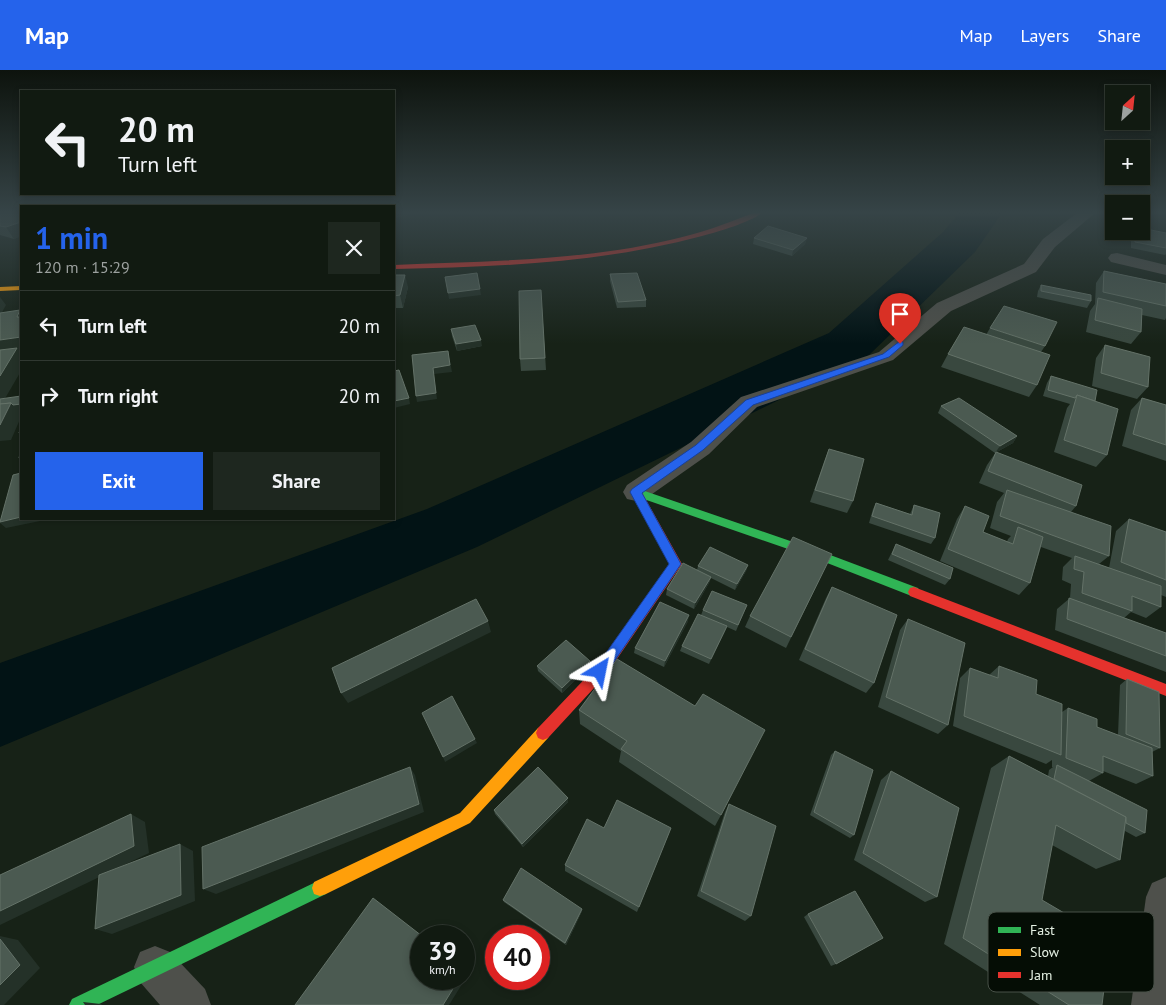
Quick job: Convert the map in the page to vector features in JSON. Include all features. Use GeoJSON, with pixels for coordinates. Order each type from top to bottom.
{"type":"FeatureCollection","features":[{"type":"Feature","properties":{"kind":"main road"},"geometry":{"type":"LineString","coordinates":[[395,267],[574,257]]}},
{"type":"Feature","properties":{"kind":"main road"},"geometry":{"type":"LineString","coordinates":[[0,289],[20,288]]}},
{"type":"Feature","properties":{"kind":"main road"},"geometry":{"type":"LineString","coordinates":[[636,492],[821,556],[1166,690]]}},
{"type":"Feature","properties":{"kind":"main road"},"geometry":{"type":"LineString","coordinates":[[78,1005],[465,818],[600,671],[676,564],[636,492]]}},
{"type":"Feature","properties":{"kind":"street"},"geometry":{"type":"LineString","coordinates":[[636,492],[700,448],[749,402],[886,356],[944,307],[1030,268],[1039,257]]}},
{"type":"Feature","properties":{"kind":"street"},"geometry":{"type":"LineString","coordinates":[[1117,258],[1166,270]]}},
{"type":"Feature","properties":{"kind":"street"},"geometry":{"type":"LineString","coordinates":[[1153,1005],[1166,897]]}},
{"type":"Feature","properties":{"kind":"street"},"geometry":{"type":"LineString","coordinates":[[155,968],[189,1005]]}},
{"type":"Feature","properties":{"kind":"building"},"geometry":{"type":"Polygon","coordinates":[[[1104,271],[1166,284],[1166,306],[1103,292],[1104,271]]]}},
{"type":"Feature","properties":{"kind":"building"},"geometry":{"type":"Polygon","coordinates":[[[477,273],[480,289],[448,293],[445,277],[477,273]]]}},
{"type":"Feature","properties":{"kind":"building"},"geometry":{"type":"Polygon","coordinates":[[[637,273],[646,300],[618,302],[610,274],[637,273]]]}},
{"type":"Feature","properties":{"kind":"building"},"geometry":{"type":"Polygon","coordinates":[[[395,275],[405,275],[400,295],[395,296],[395,275]]]}},
{"type":"Feature","properties":{"kind":"building"},"geometry":{"type":"Polygon","coordinates":[[[1041,285],[1091,295],[1091,301],[1041,291],[1041,285]]]}},
{"type":"Feature","properties":{"kind":"building"},"geometry":{"type":"Polygon","coordinates":[[[541,290],[545,358],[520,359],[519,291],[541,290]]]}},
{"type":"Feature","properties":{"kind":"building"},"geometry":{"type":"Polygon","coordinates":[[[1098,298],[1142,309],[1141,332],[1095,320],[1098,298]]]}},
{"type":"Feature","properties":{"kind":"building"},"geometry":{"type":"Polygon","coordinates":[[[1004,306],[1057,322],[1045,346],[990,328],[1004,306]]]}},
{"type":"Feature","properties":{"kind":"building"},"geometry":{"type":"Polygon","coordinates":[[[20,310],[17,317],[20,317],[20,337],[0,340],[0,313],[20,310]]]}},
{"type":"Feature","properties":{"kind":"building"},"geometry":{"type":"Polygon","coordinates":[[[475,325],[481,340],[456,344],[451,329],[475,325]]]}},
{"type":"Feature","properties":{"kind":"building"},"geometry":{"type":"Polygon","coordinates":[[[964,327],[1050,355],[1037,385],[948,354],[964,327]]]}},
{"type":"Feature","properties":{"kind":"building"},"geometry":{"type":"Polygon","coordinates":[[[1105,345],[1150,357],[1148,387],[1101,373],[1105,345]]]}},
{"type":"Feature","properties":{"kind":"building"},"geometry":{"type":"Polygon","coordinates":[[[17,348],[0,376],[0,350],[17,348]]]}},
{"type":"Feature","properties":{"kind":"building"},"geometry":{"type":"Polygon","coordinates":[[[448,351],[450,365],[433,368],[436,393],[416,396],[412,355],[448,351]]]}},
{"type":"Feature","properties":{"kind":"building"},"geometry":{"type":"Polygon","coordinates":[[[399,370],[409,398],[395,401],[395,371],[399,370]]]}},
{"type":"Feature","properties":{"kind":"building"},"geometry":{"type":"Polygon","coordinates":[[[1051,376],[1097,390],[1095,401],[1077,395],[1075,398],[1048,390],[1051,376]]]}},
{"type":"Feature","properties":{"kind":"building"},"geometry":{"type":"Polygon","coordinates":[[[1077,395],[1118,409],[1107,455],[1064,440],[1077,395]]]}},
{"type":"Feature","properties":{"kind":"building"},"geometry":{"type":"Polygon","coordinates":[[[20,396],[20,404],[0,404],[0,399],[20,396]]]}},
{"type":"Feature","properties":{"kind":"building"},"geometry":{"type":"Polygon","coordinates":[[[959,398],[1017,436],[1000,446],[941,406],[959,398]]]}},
{"type":"Feature","properties":{"kind":"building"},"geometry":{"type":"Polygon","coordinates":[[[1142,398],[1166,405],[1166,445],[1133,434],[1142,398]]]}},
{"type":"Feature","properties":{"kind":"building"},"geometry":{"type":"Polygon","coordinates":[[[11,403],[0,425],[0,404],[11,403]]]}},
{"type":"Feature","properties":{"kind":"building"},"geometry":{"type":"Polygon","coordinates":[[[829,449],[864,459],[853,501],[815,490],[829,449]]]}},
{"type":"Feature","properties":{"kind":"building"},"geometry":{"type":"Polygon","coordinates":[[[996,452],[1082,485],[1076,506],[988,471],[996,452]]]}},
{"type":"Feature","properties":{"kind":"building"},"geometry":{"type":"Polygon","coordinates":[[[20,473],[20,517],[0,522],[13,475],[20,473]]]}},
{"type":"Feature","properties":{"kind":"building"},"geometry":{"type":"Polygon","coordinates":[[[1007,490],[1111,526],[1109,556],[1000,516],[1007,490]]]}},
{"type":"Feature","properties":{"kind":"building"},"geometry":{"type":"Polygon","coordinates":[[[876,503],[912,515],[914,505],[940,513],[935,538],[872,516],[876,503]]]}},
{"type":"Feature","properties":{"kind":"building"},"geometry":{"type":"Polygon","coordinates":[[[965,506],[989,516],[983,532],[1013,544],[1018,527],[1043,537],[1030,583],[948,549],[965,506]]]}},
{"type":"Feature","properties":{"kind":"building"},"geometry":{"type":"Polygon","coordinates":[[[1129,519],[1166,532],[1166,580],[1121,562],[1129,519]]]}},
{"type":"Feature","properties":{"kind":"building"},"geometry":{"type":"Polygon","coordinates":[[[793,537],[832,554],[791,637],[750,616],[793,537]]]}},
{"type":"Feature","properties":{"kind":"building"},"geometry":{"type":"Polygon","coordinates":[[[896,544],[953,568],[950,579],[892,554],[896,544]]]}},
{"type":"Feature","properties":{"kind":"building"},"geometry":{"type":"Polygon","coordinates":[[[710,547],[748,565],[737,584],[698,566],[710,547]]]}},
{"type":"Feature","properties":{"kind":"building"},"geometry":{"type":"Polygon","coordinates":[[[1075,556],[1161,586],[1161,607],[1132,596],[1132,611],[1082,593],[1084,572],[1074,569],[1075,556]]]}},
{"type":"Feature","properties":{"kind":"building"},"geometry":{"type":"Polygon","coordinates":[[[683,563],[711,577],[695,603],[667,589],[683,563]]]}},
{"type":"Feature","properties":{"kind":"building"},"geometry":{"type":"Polygon","coordinates":[[[832,587],[897,615],[874,683],[805,649],[832,587]]]}},
{"type":"Feature","properties":{"kind":"building"},"geometry":{"type":"Polygon","coordinates":[[[712,591],[747,605],[738,625],[703,610],[712,591]]]}},
{"type":"Feature","properties":{"kind":"building"},"geometry":{"type":"Polygon","coordinates":[[[1069,598],[1166,633],[1166,656],[1067,619],[1069,598]]]}},
{"type":"Feature","properties":{"kind":"building"},"geometry":{"type":"Polygon","coordinates":[[[476,599],[488,621],[341,693],[332,668],[476,599]]]}},
{"type":"Feature","properties":{"kind":"building"},"geometry":{"type":"Polygon","coordinates":[[[660,602],[689,615],[665,661],[635,648],[660,602]]]}},
{"type":"Feature","properties":{"kind":"building"},"geometry":{"type":"Polygon","coordinates":[[[698,614],[727,626],[711,659],[682,646],[698,614]]]}},
{"type":"Feature","properties":{"kind":"building"},"geometry":{"type":"Polygon","coordinates":[[[908,619],[965,643],[948,725],[886,697],[908,619]]]}},
{"type":"Feature","properties":{"kind":"building"},"geometry":{"type":"Polygon","coordinates":[[[566,640],[590,661],[562,688],[537,666],[566,640]]]}},
{"type":"Feature","properties":{"kind":"building"},"geometry":{"type":"Polygon","coordinates":[[[617,659],[695,706],[703,694],[765,730],[721,815],[621,749],[627,741],[579,710],[617,659]]]}},
{"type":"Feature","properties":{"kind":"building"},"geometry":{"type":"Polygon","coordinates":[[[999,666],[1037,680],[1036,694],[1062,704],[1061,755],[964,716],[970,668],[998,678],[999,666]]]}},
{"type":"Feature","properties":{"kind":"building"},"geometry":{"type":"Polygon","coordinates":[[[1127,679],[1159,692],[1160,748],[1126,734],[1127,679]]]}},
{"type":"Feature","properties":{"kind":"building"},"geometry":{"type":"Polygon","coordinates":[[[452,696],[475,739],[443,757],[422,713],[452,696]]]}},
{"type":"Feature","properties":{"kind":"building"},"geometry":{"type":"Polygon","coordinates":[[[1068,708],[1097,719],[1097,727],[1152,748],[1153,776],[1103,756],[1103,773],[1066,758],[1068,708]]]}},
{"type":"Feature","properties":{"kind":"building"},"geometry":{"type":"Polygon","coordinates":[[[835,751],[873,770],[854,835],[814,812],[835,751]]]}},
{"type":"Feature","properties":{"kind":"building"},"geometry":{"type":"Polygon","coordinates":[[[1009,756],[1126,817],[1120,860],[1056,825],[1042,900],[1062,912],[988,912],[988,954],[963,938],[1009,756]]]}},
{"type":"Feature","properties":{"kind":"building"},"geometry":{"type":"Polygon","coordinates":[[[1057,765],[1147,810],[1145,833],[1126,823],[1126,817],[1054,779],[1057,765]]]}},
{"type":"Feature","properties":{"kind":"building"},"geometry":{"type":"Polygon","coordinates":[[[410,767],[419,804],[203,889],[202,847],[410,767]]]}},
{"type":"Feature","properties":{"kind":"building"},"geometry":{"type":"Polygon","coordinates":[[[538,767],[568,798],[522,844],[494,810],[538,767]]]}},
{"type":"Feature","properties":{"kind":"building"},"geometry":{"type":"Polygon","coordinates":[[[891,771],[959,808],[937,897],[863,853],[891,771]]]}},
{"type":"Feature","properties":{"kind":"building"},"geometry":{"type":"Polygon","coordinates":[[[617,800],[671,828],[639,907],[565,865],[587,819],[604,828],[617,800]]]}},
{"type":"Feature","properties":{"kind":"building"},"geometry":{"type":"Polygon","coordinates":[[[729,804],[776,826],[751,916],[701,891],[729,804]]]}},
{"type":"Feature","properties":{"kind":"building"},"geometry":{"type":"Polygon","coordinates":[[[131,814],[134,846],[0,911],[0,875],[131,814]]]}},
{"type":"Feature","properties":{"kind":"building"},"geometry":{"type":"Polygon","coordinates":[[[180,844],[181,895],[95,929],[99,875],[180,844]]]}},
{"type":"Feature","properties":{"kind":"building"},"geometry":{"type":"Polygon","coordinates":[[[521,868],[582,909],[565,943],[550,933],[550,925],[539,925],[503,900],[521,868]]]}},
{"type":"Feature","properties":{"kind":"building"},"geometry":{"type":"Polygon","coordinates":[[[855,891],[883,938],[836,964],[808,914],[855,891]]]}},
{"type":"Feature","properties":{"kind":"building"},"geometry":{"type":"Polygon","coordinates":[[[373,898],[410,927],[410,990],[452,990],[443,1005],[295,1005],[373,898]]]}},
{"type":"Feature","properties":{"kind":"building"},"geometry":{"type":"Polygon","coordinates":[[[0,939],[20,965],[0,985],[0,939]]]}},
{"type":"Feature","properties":{"kind":"building"},"geometry":{"type":"Polygon","coordinates":[[[1048,992],[1104,992],[1102,1005],[1069,1005],[1048,992]]]}},
{"type":"Feature","properties":{"kind":"waterway"},"geometry":{"type":"LineString","coordinates":[[0,705],[452,528],[848,345],[943,257]]}},
{"type":"Feature","properties":{"kind":"traffic: fast"},"geometry":{"type":"LineString","coordinates":[[636,492],[821,556],[914,592]]}},
{"type":"Feature","properties":{"kind":"traffic: fast"},"geometry":{"type":"LineString","coordinates":[[78,1005],[320,888]]}},
{"type":"Feature","properties":{"kind":"traffic: slow"},"geometry":{"type":"LineString","coordinates":[[0,289],[20,288]]}},
{"type":"Feature","properties":{"kind":"traffic: slow"},"geometry":{"type":"LineString","coordinates":[[320,888],[465,818],[543,733]]}},
{"type":"Feature","properties":{"kind":"traffic: jam"},"geometry":{"type":"LineString","coordinates":[[395,267],[533,261],[583,257]]}},
{"type":"Feature","properties":{"kind":"traffic: jam"},"geometry":{"type":"LineString","coordinates":[[543,733],[601,671],[676,564],[636,492]]}},
{"type":"Feature","properties":{"kind":"traffic: jam"},"geometry":{"type":"LineString","coordinates":[[914,592],[1166,690]]}},
{"type":"Feature","properties":{"kind":"route"},"geometry":{"type":"LineString","coordinates":[[600,671],[676,564],[636,492],[700,448],[749,402],[886,356],[900,344]]}}]}
